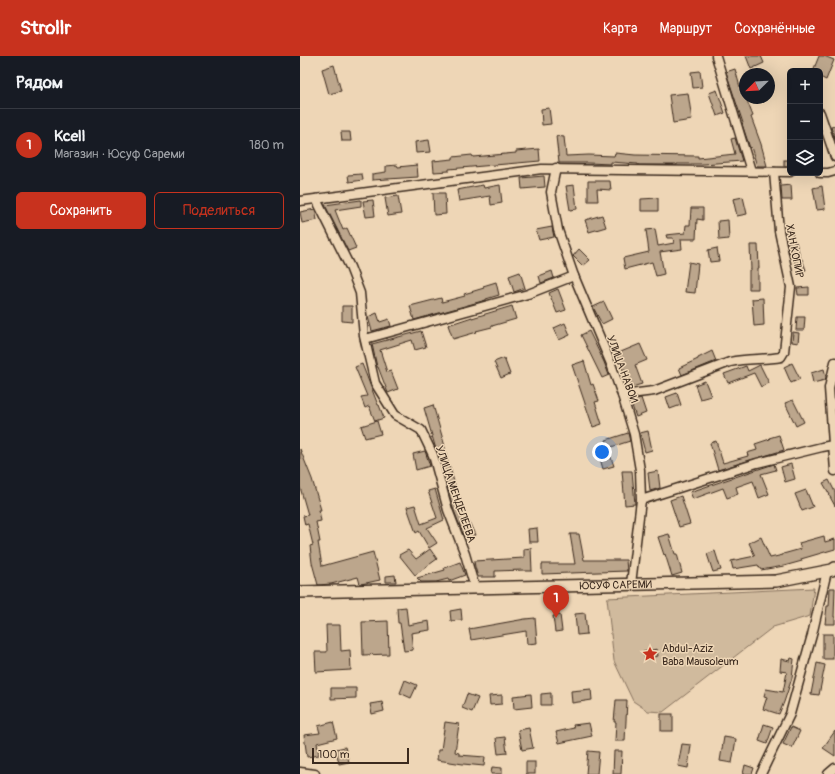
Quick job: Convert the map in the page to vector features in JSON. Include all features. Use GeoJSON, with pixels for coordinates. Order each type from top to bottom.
{"type":"FeatureCollection","features":[{"type":"Feature","properties":{"kind":"main road","name":"ЮСУФ САРЕМИ"},"geometry":{"type":"LineString","coordinates":[[300,592],[776,581],[831,569]]}},
{"type":"Feature","properties":{"kind":"street"},"geometry":{"type":"LineString","coordinates":[[716,56],[751,171]]}},
{"type":"Feature","properties":{"kind":"street"},"geometry":{"type":"LineString","coordinates":[[823,122],[835,157]]}},
{"type":"Feature","properties":{"kind":"street"},"geometry":{"type":"LineString","coordinates":[[300,201],[556,168],[787,172]]}},
{"type":"Feature","properties":{"kind":"street","name":"УЛИЦА НАВОИ"},"geometry":{"type":"LineString","coordinates":[[556,168],[551,192],[558,230],[574,276],[611,364],[634,434],[640,470],[641,500],[631,584]]}},
{"type":"Feature","properties":{"kind":"street"},"geometry":{"type":"LineString","coordinates":[[823,173],[835,171]]}},
{"type":"Feature","properties":{"kind":"street","name":"ХАН КОПИР"},"geometry":{"type":"LineString","coordinates":[[622,395],[654,391],[730,362],[781,357],[784,352],[791,287],[779,231],[774,172]]}},
{"type":"Feature","properties":{"kind":"street","name":"УЛИЦА МЕНДЕЛЕЕВА"},"geometry":{"type":"LineString","coordinates":[[316,198],[350,268],[360,293],[365,339],[374,383],[395,415],[421,430],[433,456],[448,510],[465,554],[475,588]]}},
{"type":"Feature","properties":{"kind":"street"},"geometry":{"type":"LineString","coordinates":[[365,339],[528,294],[574,276]]}},
{"type":"Feature","properties":{"kind":"street"},"geometry":{"type":"LineString","coordinates":[[835,362],[829,388],[835,471]]}},
{"type":"Feature","properties":{"kind":"street"},"geometry":{"type":"LineString","coordinates":[[641,500],[757,463],[833,445]]}},
{"type":"Feature","properties":{"kind":"street"},"geometry":{"type":"LineString","coordinates":[[761,774],[790,714],[831,569]]}},
{"type":"Feature","properties":{"kind":"street"},"geometry":{"type":"LineString","coordinates":[[828,774],[835,768]]}},
{"type":"Feature","properties":{"kind":"street"},"geometry":{"type":"LineString","coordinates":[[300,772],[316,774]]}},
{"type":"Feature","properties":{"kind":"shaded area"},"geometry":{"type":"Polygon","coordinates":[[[814,588],[810,616],[773,627],[663,712],[648,711],[633,701],[614,661],[607,598],[814,588]]]}},
{"type":"Feature","properties":{"kind":"building"},"geometry":{"type":"Polygon","coordinates":[[[746,56],[761,56],[764,63],[751,68],[746,56]]]}},
{"type":"Feature","properties":{"kind":"building"},"geometry":{"type":"Polygon","coordinates":[[[819,56],[824,56],[834,60],[826,80],[823,78],[823,68],[814,68],[819,56]]]}},
{"type":"Feature","properties":{"kind":"building"},"geometry":{"type":"Polygon","coordinates":[[[334,65],[341,91],[329,94],[322,69],[334,65]]]}},
{"type":"Feature","properties":{"kind":"building"},"geometry":{"type":"Polygon","coordinates":[[[735,69],[739,83],[739,104],[748,104],[767,166],[757,166],[726,72],[735,69]]]}},
{"type":"Feature","properties":{"kind":"building"},"geometry":{"type":"Polygon","coordinates":[[[700,71],[702,87],[693,88],[691,72],[700,71]]]}},
{"type":"Feature","properties":{"kind":"building"},"geometry":{"type":"Polygon","coordinates":[[[717,90],[725,113],[717,116],[709,93],[717,90]]]}},
{"type":"Feature","properties":{"kind":"building"},"geometry":{"type":"Polygon","coordinates":[[[688,93],[692,120],[673,123],[669,95],[688,93]]]}},
{"type":"Feature","properties":{"kind":"building"},"geometry":{"type":"Polygon","coordinates":[[[549,108],[551,124],[542,125],[541,109],[549,108]]]}},
{"type":"Feature","properties":{"kind":"building"},"geometry":{"type":"Polygon","coordinates":[[[835,126],[835,140],[831,127],[835,126]]]}},
{"type":"Feature","properties":{"kind":"building"},"geometry":{"type":"Polygon","coordinates":[[[341,132],[350,132],[351,141],[342,141],[341,132]]]}},
{"type":"Feature","properties":{"kind":"building"},"geometry":{"type":"Polygon","coordinates":[[[556,136],[564,137],[566,156],[614,156],[615,153],[635,155],[698,156],[698,158],[735,154],[731,139],[735,138],[742,161],[677,165],[638,165],[611,162],[611,164],[559,163],[556,136]]]}},
{"type":"Feature","properties":{"kind":"building"},"geometry":{"type":"Polygon","coordinates":[[[429,140],[431,152],[416,153],[415,142],[429,140]]]}},
{"type":"Feature","properties":{"kind":"building"},"geometry":{"type":"Polygon","coordinates":[[[539,149],[540,161],[449,169],[449,171],[434,172],[433,161],[453,159],[453,157],[472,155],[473,157],[516,153],[516,151],[539,149]]]}},
{"type":"Feature","properties":{"kind":"building"},"geometry":{"type":"Polygon","coordinates":[[[784,160],[787,160],[787,166],[784,166],[784,160]]]}},
{"type":"Feature","properties":{"kind":"building"},"geometry":{"type":"Polygon","coordinates":[[[397,165],[398,167],[417,165],[418,177],[372,180],[372,174],[386,172],[386,166],[397,165]]]}},
{"type":"Feature","properties":{"kind":"building"},"geometry":{"type":"Polygon","coordinates":[[[362,174],[363,180],[349,182],[348,175],[362,174]]]}},
{"type":"Feature","properties":{"kind":"building"},"geometry":{"type":"Polygon","coordinates":[[[544,176],[545,187],[522,189],[521,178],[544,176]]]}},
{"type":"Feature","properties":{"kind":"building"},"geometry":{"type":"Polygon","coordinates":[[[588,181],[610,181],[611,190],[597,189],[598,201],[588,201],[588,181]]]}},
{"type":"Feature","properties":{"kind":"building"},"geometry":{"type":"Polygon","coordinates":[[[483,185],[484,188],[500,185],[502,203],[491,205],[490,196],[459,201],[457,190],[483,185]]]}},
{"type":"Feature","properties":{"kind":"building"},"geometry":{"type":"Polygon","coordinates":[[[574,185],[577,209],[570,210],[566,186],[574,185]]]}},
{"type":"Feature","properties":{"kind":"building"},"geometry":{"type":"Polygon","coordinates":[[[791,185],[792,200],[782,200],[781,186],[791,185]]]}},
{"type":"Feature","properties":{"kind":"building"},"geometry":{"type":"Polygon","coordinates":[[[822,186],[825,209],[817,210],[813,188],[822,186]]]}},
{"type":"Feature","properties":{"kind":"building"},"geometry":{"type":"Polygon","coordinates":[[[433,193],[445,193],[446,214],[434,215],[433,193]]]}},
{"type":"Feature","properties":{"kind":"building"},"geometry":{"type":"Polygon","coordinates":[[[398,196],[401,214],[388,216],[385,198],[398,196]]]}},
{"type":"Feature","properties":{"kind":"building"},"geometry":{"type":"Polygon","coordinates":[[[743,197],[747,214],[737,216],[733,199],[743,197]]]}},
{"type":"Feature","properties":{"kind":"building"},"geometry":{"type":"Polygon","coordinates":[[[658,198],[658,211],[641,211],[641,199],[658,198]]]}},
{"type":"Feature","properties":{"kind":"building"},"geometry":{"type":"Polygon","coordinates":[[[361,200],[361,206],[335,210],[343,230],[347,228],[356,248],[348,251],[325,205],[361,200]]]}},
{"type":"Feature","properties":{"kind":"building"},"geometry":{"type":"Polygon","coordinates":[[[373,200],[375,216],[366,217],[363,201],[373,200]]]}},
{"type":"Feature","properties":{"kind":"building"},"geometry":{"type":"Polygon","coordinates":[[[691,208],[703,208],[703,220],[697,219],[696,239],[681,239],[682,249],[660,252],[664,274],[656,276],[652,262],[625,269],[623,258],[649,252],[646,230],[655,229],[658,246],[674,243],[673,238],[667,238],[666,235],[685,233],[686,225],[690,225],[691,208]]]}},
{"type":"Feature","properties":{"kind":"building"},"geometry":{"type":"Polygon","coordinates":[[[315,209],[317,220],[302,223],[300,212],[315,209]]]}},
{"type":"Feature","properties":{"kind":"building"},"geometry":{"type":"Polygon","coordinates":[[[602,215],[606,227],[589,232],[585,220],[602,215]]]}},
{"type":"Feature","properties":{"kind":"building"},"geometry":{"type":"Polygon","coordinates":[[[728,220],[729,239],[719,240],[718,221],[728,220]]]}},
{"type":"Feature","properties":{"kind":"building"},"geometry":{"type":"Polygon","coordinates":[[[791,225],[794,243],[796,242],[806,270],[798,272],[793,257],[791,258],[785,227],[791,225]]]}},
{"type":"Feature","properties":{"kind":"building"},"geometry":{"type":"Polygon","coordinates":[[[552,227],[554,237],[539,240],[536,230],[552,227]]]}},
{"type":"Feature","properties":{"kind":"building"},"geometry":{"type":"Polygon","coordinates":[[[750,245],[758,245],[758,289],[749,289],[749,270],[751,270],[750,245]]]}},
{"type":"Feature","properties":{"kind":"building"},"geometry":{"type":"Polygon","coordinates":[[[717,248],[719,261],[710,262],[708,250],[717,248]]]}},
{"type":"Feature","properties":{"kind":"building"},"geometry":{"type":"Polygon","coordinates":[[[579,249],[590,260],[583,266],[573,256],[579,249]]]}},
{"type":"Feature","properties":{"kind":"building"},"geometry":{"type":"Polygon","coordinates":[[[689,262],[698,264],[695,293],[685,292],[689,262]]]}},
{"type":"Feature","properties":{"kind":"building"},"geometry":{"type":"Polygon","coordinates":[[[552,271],[554,278],[541,283],[539,276],[552,271]]]}},
{"type":"Feature","properties":{"kind":"building"},"geometry":{"type":"Polygon","coordinates":[[[520,272],[525,288],[514,292],[509,276],[520,272]]]}},
{"type":"Feature","properties":{"kind":"building"},"geometry":{"type":"Polygon","coordinates":[[[496,282],[499,295],[414,320],[410,306],[441,298],[442,302],[465,296],[464,294],[484,288],[483,286],[496,282]]]}},
{"type":"Feature","properties":{"kind":"building"},"geometry":{"type":"Polygon","coordinates":[[[809,287],[809,295],[798,295],[797,288],[809,287]]]}},
{"type":"Feature","properties":{"kind":"building"},"geometry":{"type":"Polygon","coordinates":[[[558,289],[566,310],[557,313],[549,293],[558,289]]]}},
{"type":"Feature","properties":{"kind":"building"},"geometry":{"type":"Polygon","coordinates":[[[763,298],[764,325],[754,326],[752,299],[763,298]]]}},
{"type":"Feature","properties":{"kind":"building"},"geometry":{"type":"Polygon","coordinates":[[[604,302],[612,319],[602,324],[593,307],[604,302]]]}},
{"type":"Feature","properties":{"kind":"building"},"geometry":{"type":"Polygon","coordinates":[[[342,306],[352,306],[352,322],[342,321],[342,306]]]}},
{"type":"Feature","properties":{"kind":"building"},"geometry":{"type":"Polygon","coordinates":[[[512,306],[516,319],[453,339],[448,325],[512,306]]]}},
{"type":"Feature","properties":{"kind":"building"},"geometry":{"type":"Polygon","coordinates":[[[377,313],[380,322],[389,319],[391,326],[372,331],[368,317],[377,313]]]}},
{"type":"Feature","properties":{"kind":"building"},"geometry":{"type":"Polygon","coordinates":[[[797,317],[805,317],[804,330],[796,330],[797,317]]]}},
{"type":"Feature","properties":{"kind":"building"},"geometry":{"type":"Polygon","coordinates":[[[565,323],[570,335],[559,340],[554,328],[565,323]]]}},
{"type":"Feature","properties":{"kind":"building"},"geometry":{"type":"Polygon","coordinates":[[[421,331],[426,347],[415,350],[412,340],[380,350],[387,372],[391,371],[398,389],[388,393],[377,367],[372,344],[421,331]]]}},
{"type":"Feature","properties":{"kind":"building"},"geometry":{"type":"Polygon","coordinates":[[[589,331],[609,375],[602,378],[581,335],[589,331]]]}},
{"type":"Feature","properties":{"kind":"building"},"geometry":{"type":"Polygon","coordinates":[[[793,332],[799,333],[798,343],[792,342],[793,332]]]}},
{"type":"Feature","properties":{"kind":"building"},"geometry":{"type":"Polygon","coordinates":[[[640,344],[647,360],[635,365],[642,384],[632,387],[625,369],[623,370],[616,354],[640,344]]]}},
{"type":"Feature","properties":{"kind":"building"},"geometry":{"type":"Polygon","coordinates":[[[712,351],[716,361],[682,375],[679,368],[712,351]]]}},
{"type":"Feature","properties":{"kind":"building"},"geometry":{"type":"Polygon","coordinates":[[[504,358],[510,374],[501,378],[494,362],[504,358]]]}},
{"type":"Feature","properties":{"kind":"building"},"geometry":{"type":"Polygon","coordinates":[[[584,361],[591,385],[593,384],[599,401],[595,402],[602,424],[593,427],[572,365],[584,361]]]}},
{"type":"Feature","properties":{"kind":"building"},"geometry":{"type":"Polygon","coordinates":[[[792,363],[800,379],[791,383],[784,367],[792,363]]]}},
{"type":"Feature","properties":{"kind":"building"},"geometry":{"type":"Polygon","coordinates":[[[362,364],[384,418],[375,421],[369,406],[365,408],[361,397],[367,396],[355,367],[362,364]]]}},
{"type":"Feature","properties":{"kind":"building"},"geometry":{"type":"Polygon","coordinates":[[[760,365],[769,383],[761,387],[754,373],[728,383],[724,374],[746,366],[748,371],[760,365]]]}},
{"type":"Feature","properties":{"kind":"building"},"geometry":{"type":"Polygon","coordinates":[[[824,369],[826,377],[825,380],[813,383],[811,373],[824,369]]]}},
{"type":"Feature","properties":{"kind":"building"},"geometry":{"type":"Polygon","coordinates":[[[705,381],[711,396],[700,399],[695,385],[705,381]]]}},
{"type":"Feature","properties":{"kind":"building"},"geometry":{"type":"Polygon","coordinates":[[[677,393],[681,405],[670,409],[666,397],[677,393]]]}},
{"type":"Feature","properties":{"kind":"building"},"geometry":{"type":"Polygon","coordinates":[[[641,398],[646,413],[636,417],[630,400],[641,398]]]}},
{"type":"Feature","properties":{"kind":"building"},"geometry":{"type":"Polygon","coordinates":[[[793,400],[804,422],[796,426],[785,403],[793,400]]]}},
{"type":"Feature","properties":{"kind":"building"},"geometry":{"type":"Polygon","coordinates":[[[433,405],[444,443],[449,468],[466,523],[469,522],[475,535],[465,539],[453,508],[424,408],[433,405]]]}},
{"type":"Feature","properties":{"kind":"building"},"geometry":{"type":"Polygon","coordinates":[[[377,421],[381,434],[365,438],[361,426],[377,421]]]}},
{"type":"Feature","properties":{"kind":"building"},"geometry":{"type":"Polygon","coordinates":[[[648,431],[652,450],[645,452],[640,433],[648,431]]]}},
{"type":"Feature","properties":{"kind":"building"},"geometry":{"type":"Polygon","coordinates":[[[628,433],[630,441],[608,448],[606,440],[628,433]]]}},
{"type":"Feature","properties":{"kind":"building"},"geometry":{"type":"Polygon","coordinates":[[[779,435],[784,450],[718,470],[710,443],[716,441],[723,463],[748,456],[747,453],[757,450],[755,444],[779,435]]]}},
{"type":"Feature","properties":{"kind":"building"},"geometry":{"type":"Polygon","coordinates":[[[300,449],[312,479],[321,510],[319,510],[321,521],[316,522],[320,542],[318,542],[322,566],[373,552],[380,580],[360,584],[358,577],[331,584],[318,585],[312,563],[310,546],[313,545],[308,524],[305,525],[303,516],[308,515],[300,487],[300,449]]]}},
{"type":"Feature","properties":{"kind":"building"},"geometry":{"type":"Polygon","coordinates":[[[425,451],[430,466],[416,470],[413,454],[425,451]]]}},
{"type":"Feature","properties":{"kind":"building"},"geometry":{"type":"Polygon","coordinates":[[[609,452],[614,466],[603,469],[599,455],[609,452]]]}},
{"type":"Feature","properties":{"kind":"building"},"geometry":{"type":"Polygon","coordinates":[[[774,464],[776,470],[761,474],[769,494],[759,498],[753,481],[736,487],[738,494],[727,498],[723,488],[693,499],[690,492],[774,464]]]}},
{"type":"Feature","properties":{"kind":"building"},"geometry":{"type":"Polygon","coordinates":[[[791,464],[795,479],[785,482],[781,467],[791,464]]]}},
{"type":"Feature","properties":{"kind":"building"},"geometry":{"type":"Polygon","coordinates":[[[622,471],[632,471],[635,504],[625,505],[622,471]]]}},
{"type":"Feature","properties":{"kind":"building"},"geometry":{"type":"Polygon","coordinates":[[[658,471],[660,488],[650,491],[648,473],[658,471]]]}},
{"type":"Feature","properties":{"kind":"building"},"geometry":{"type":"Polygon","coordinates":[[[829,480],[835,492],[835,506],[823,483],[829,480]]]}},
{"type":"Feature","properties":{"kind":"building"},"geometry":{"type":"Polygon","coordinates":[[[435,489],[444,520],[427,528],[437,543],[429,548],[419,531],[416,533],[407,507],[415,505],[421,524],[437,518],[428,491],[435,489]]]}},
{"type":"Feature","properties":{"kind":"building"},"geometry":{"type":"Polygon","coordinates":[[[806,490],[813,507],[802,511],[795,494],[806,490]]]}},
{"type":"Feature","properties":{"kind":"building"},"geometry":{"type":"Polygon","coordinates":[[[681,496],[690,524],[679,527],[670,500],[681,496]]]}},
{"type":"Feature","properties":{"kind":"building"},"geometry":{"type":"Polygon","coordinates":[[[537,528],[538,542],[529,542],[528,529],[537,528]]]}},
{"type":"Feature","properties":{"kind":"building"},"geometry":{"type":"Polygon","coordinates":[[[570,534],[579,534],[584,560],[626,560],[627,571],[542,574],[542,564],[575,564],[570,534]]]}},
{"type":"Feature","properties":{"kind":"building"},"geometry":{"type":"Polygon","coordinates":[[[669,534],[675,554],[677,554],[682,573],[672,576],[658,537],[669,534]]]}},
{"type":"Feature","properties":{"kind":"building"},"geometry":{"type":"Polygon","coordinates":[[[824,536],[825,542],[835,539],[835,549],[801,559],[802,561],[784,566],[761,570],[758,565],[733,569],[731,561],[755,556],[749,543],[761,537],[770,558],[801,549],[799,543],[824,536]]]}},
{"type":"Feature","properties":{"kind":"building"},"geometry":{"type":"Polygon","coordinates":[[[531,548],[532,571],[495,571],[495,577],[478,577],[474,561],[524,558],[524,549],[531,548]]]}},
{"type":"Feature","properties":{"kind":"building"},"geometry":{"type":"Polygon","coordinates":[[[430,549],[437,559],[415,575],[399,555],[408,550],[416,559],[430,549]]]}},
{"type":"Feature","properties":{"kind":"building"},"geometry":{"type":"Polygon","coordinates":[[[715,551],[721,570],[713,572],[707,554],[715,551]]]}},
{"type":"Feature","properties":{"kind":"building"},"geometry":{"type":"Polygon","coordinates":[[[460,562],[465,575],[449,581],[448,579],[436,582],[421,582],[417,578],[445,570],[444,568],[460,562]]]}},
{"type":"Feature","properties":{"kind":"building"},"geometry":{"type":"Polygon","coordinates":[[[395,575],[396,582],[386,582],[386,576],[395,575]]]}},
{"type":"Feature","properties":{"kind":"building"},"geometry":{"type":"Polygon","coordinates":[[[830,588],[835,588],[835,624],[825,624],[827,606],[829,606],[830,588]]]}},
{"type":"Feature","properties":{"kind":"building"},"geometry":{"type":"Polygon","coordinates":[[[406,607],[408,625],[429,621],[430,630],[411,633],[413,650],[404,651],[400,623],[398,623],[397,608],[406,607]]]}},
{"type":"Feature","properties":{"kind":"building"},"geometry":{"type":"Polygon","coordinates":[[[461,609],[462,620],[451,621],[450,611],[461,609]]]}},
{"type":"Feature","properties":{"kind":"building"},"geometry":{"type":"Polygon","coordinates":[[[585,613],[587,634],[577,635],[575,614],[585,613]]]}},
{"type":"Feature","properties":{"kind":"building"},"geometry":{"type":"Polygon","coordinates":[[[560,615],[562,631],[555,632],[553,616],[560,615]]]}},
{"type":"Feature","properties":{"kind":"building"},"geometry":{"type":"Polygon","coordinates":[[[535,618],[537,643],[527,644],[526,631],[471,640],[469,629],[535,618]]]}},
{"type":"Feature","properties":{"kind":"building"},"geometry":{"type":"Polygon","coordinates":[[[388,621],[389,654],[363,655],[362,622],[388,621]]]}},
{"type":"Feature","properties":{"kind":"building"},"geometry":{"type":"Polygon","coordinates":[[[326,625],[340,625],[341,651],[350,650],[351,670],[316,672],[315,652],[327,652],[326,625]]]}},
{"type":"Feature","properties":{"kind":"building"},"geometry":{"type":"Polygon","coordinates":[[[823,634],[833,634],[833,659],[823,659],[823,634]]]}},
{"type":"Feature","properties":{"kind":"building"},"geometry":{"type":"Polygon","coordinates":[[[657,649],[658,656],[645,659],[643,652],[657,649]]]}},
{"type":"Feature","properties":{"kind":"building"},"geometry":{"type":"Polygon","coordinates":[[[791,658],[794,659],[792,678],[779,714],[763,709],[767,697],[764,696],[766,689],[783,692],[787,672],[780,671],[781,659],[790,661],[791,658]]]}},
{"type":"Feature","properties":{"kind":"building"},"geometry":{"type":"Polygon","coordinates":[[[817,663],[825,665],[819,695],[811,694],[817,663]]]}},
{"type":"Feature","properties":{"kind":"building"},"geometry":{"type":"Polygon","coordinates":[[[405,680],[417,685],[411,698],[400,693],[405,680]]]}},
{"type":"Feature","properties":{"kind":"building"},"geometry":{"type":"Polygon","coordinates":[[[331,688],[356,688],[356,698],[331,699],[331,688]]]}},
{"type":"Feature","properties":{"kind":"building"},"geometry":{"type":"Polygon","coordinates":[[[591,689],[592,700],[572,703],[571,691],[591,689]]]}},
{"type":"Feature","properties":{"kind":"building"},"geometry":{"type":"Polygon","coordinates":[[[551,693],[551,705],[541,705],[541,694],[551,693]]]}},
{"type":"Feature","properties":{"kind":"building"},"geometry":{"type":"Polygon","coordinates":[[[467,694],[478,698],[472,712],[462,708],[467,694]]]}},
{"type":"Feature","properties":{"kind":"building"},"geometry":{"type":"Polygon","coordinates":[[[531,694],[532,707],[514,709],[513,696],[531,694]]]}},
{"type":"Feature","properties":{"kind":"building"},"geometry":{"type":"Polygon","coordinates":[[[502,695],[502,704],[490,705],[489,696],[502,695]]]}},
{"type":"Feature","properties":{"kind":"building"},"geometry":{"type":"Polygon","coordinates":[[[616,700],[627,700],[625,741],[615,741],[616,722],[614,722],[616,700]]]}},
{"type":"Feature","properties":{"kind":"building"},"geometry":{"type":"Polygon","coordinates":[[[382,702],[384,711],[372,714],[370,704],[382,702]]]}},
{"type":"Feature","properties":{"kind":"building"},"geometry":{"type":"Polygon","coordinates":[[[661,714],[673,714],[673,731],[661,731],[661,714]]]}},
{"type":"Feature","properties":{"kind":"building"},"geometry":{"type":"Polygon","coordinates":[[[333,722],[337,738],[317,743],[319,755],[307,757],[304,735],[320,733],[318,726],[333,722]]]}},
{"type":"Feature","properties":{"kind":"building"},"geometry":{"type":"Polygon","coordinates":[[[445,722],[459,724],[455,752],[459,753],[459,755],[485,757],[484,766],[437,760],[438,750],[441,750],[445,722]]]}},
{"type":"Feature","properties":{"kind":"building"},"geometry":{"type":"Polygon","coordinates":[[[589,723],[592,736],[559,743],[556,732],[574,728],[573,725],[589,723]]]}},
{"type":"Feature","properties":{"kind":"building"},"geometry":{"type":"Polygon","coordinates":[[[764,724],[773,727],[767,744],[759,741],[764,724]]]}},
{"type":"Feature","properties":{"kind":"building"},"geometry":{"type":"Polygon","coordinates":[[[791,727],[800,731],[792,748],[783,744],[791,727]]]}},
{"type":"Feature","properties":{"kind":"building"},"geometry":{"type":"Polygon","coordinates":[[[529,728],[533,748],[522,750],[518,730],[529,728]]]}},
{"type":"Feature","properties":{"kind":"building"},"geometry":{"type":"Polygon","coordinates":[[[835,731],[835,756],[823,748],[835,731]]]}},
{"type":"Feature","properties":{"kind":"building"},"geometry":{"type":"Polygon","coordinates":[[[505,737],[507,753],[498,754],[496,738],[505,737]]]}},
{"type":"Feature","properties":{"kind":"building"},"geometry":{"type":"Polygon","coordinates":[[[724,737],[736,739],[732,763],[720,761],[724,737]]]}},
{"type":"Feature","properties":{"kind":"building"},"geometry":{"type":"Polygon","coordinates":[[[682,744],[691,745],[688,768],[678,766],[682,744]]]}},
{"type":"Feature","properties":{"kind":"building"},"geometry":{"type":"Polygon","coordinates":[[[345,747],[349,762],[339,764],[336,749],[345,747]]]}},
{"type":"Feature","properties":{"kind":"building"},"geometry":{"type":"Polygon","coordinates":[[[588,751],[599,752],[597,774],[586,774],[588,751]]]}},
{"type":"Feature","properties":{"kind":"building"},"geometry":{"type":"Polygon","coordinates":[[[614,751],[622,751],[621,774],[613,774],[614,751]]]}},
{"type":"Feature","properties":{"kind":"building"},"geometry":{"type":"Polygon","coordinates":[[[526,762],[535,762],[535,774],[526,774],[526,762]]]}},
{"type":"Feature","properties":{"kind":"building"},"geometry":{"type":"Polygon","coordinates":[[[745,765],[754,768],[752,774],[743,774],[745,765]]]}},
{"type":"Feature","properties":{"kind":"building"},"geometry":{"type":"Polygon","coordinates":[[[492,767],[502,768],[502,774],[491,774],[492,767]]]}},
{"type":"Feature","properties":{"kind":"place","name":"Kcell"},"geometry":{"type":"Point","coordinates":[556,618]}},
{"type":"Feature","properties":{"kind":"place","name":"Abdul-Aziz Baba Mausoleum"},"geometry":{"type":"Point","coordinates":[650,654]}}]}
